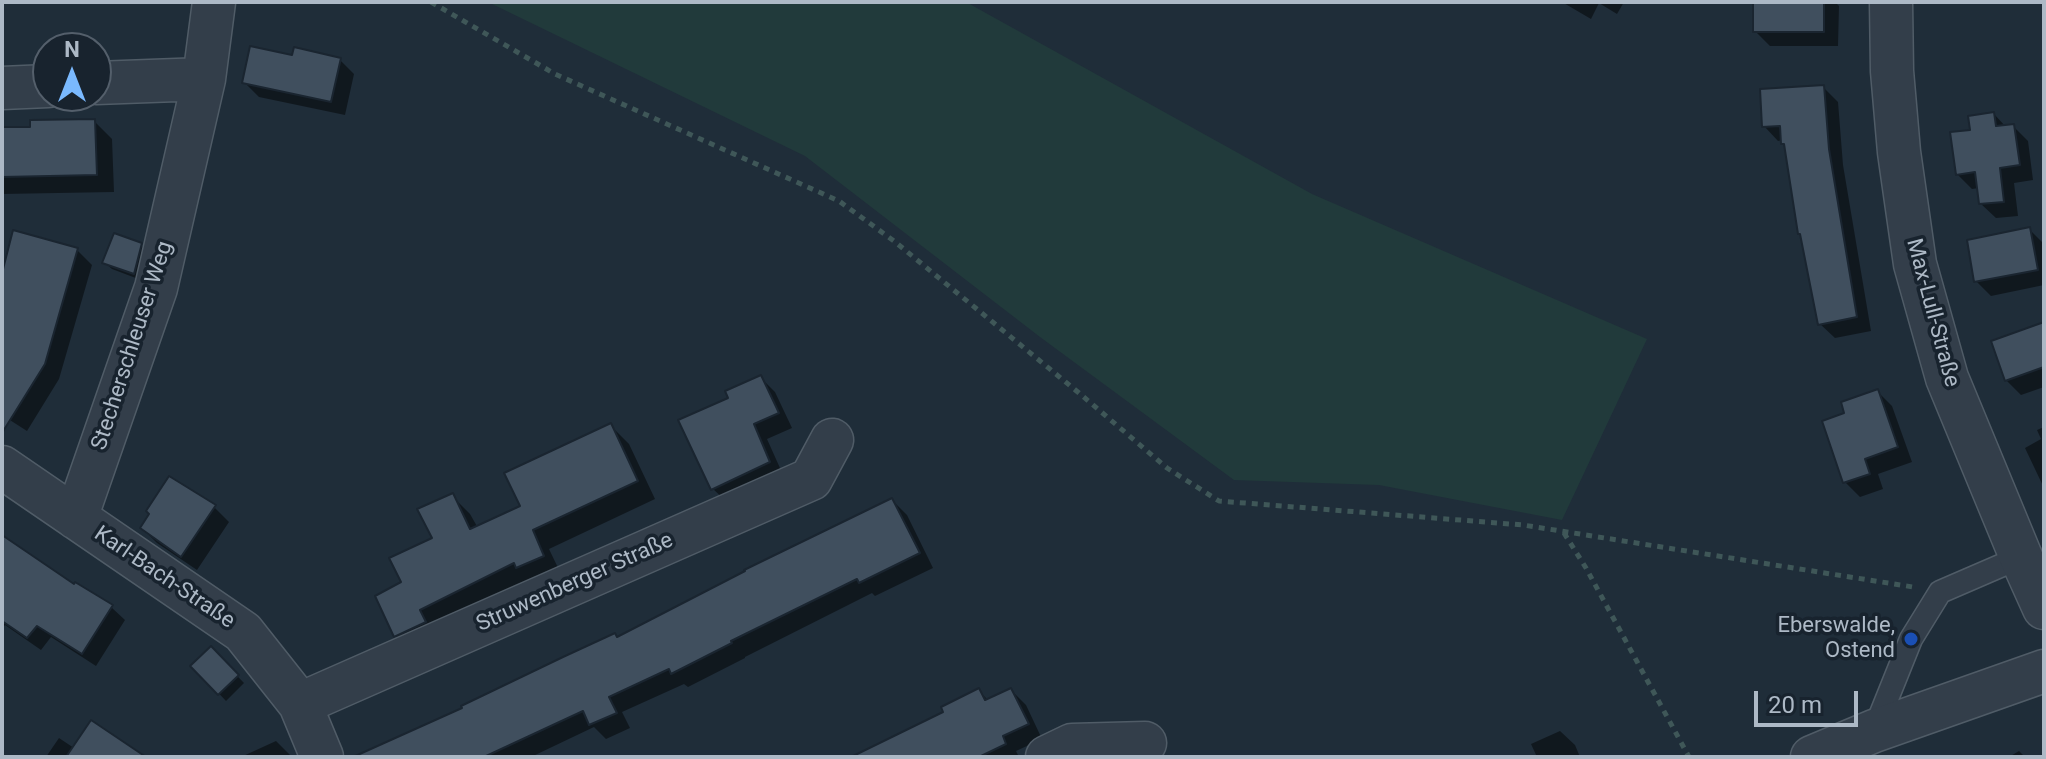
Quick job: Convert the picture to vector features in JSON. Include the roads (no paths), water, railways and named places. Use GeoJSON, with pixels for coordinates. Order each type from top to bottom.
{"type":"FeatureCollection","features":[{"type":"Feature","properties":{"kind":"street","name":"Stecherschleuser Weg"},"geometry":{"type":"LineString","coordinates":[[76,518],[156,288],[204,79],[214,2]]}},
{"type":"Feature","properties":{"kind":"street","name":"Max-Lull-Straße"},"geometry":{"type":"LineString","coordinates":[[1891,2],[1892,71],[1899,152],[1915,264],[1947,378],[2044,608]]}},
{"type":"Feature","properties":{"kind":"street"},"geometry":{"type":"LineString","coordinates":[[112,82],[204,79]]}},
{"type":"Feature","properties":{"kind":"street"},"geometry":{"type":"LineString","coordinates":[[2,88],[32,87]]}},
{"type":"Feature","properties":{"kind":"street","name":"Struwenberger Straße"},"geometry":{"type":"LineString","coordinates":[[300,704],[811,479],[832,440]]}},
{"type":"Feature","properties":{"kind":"street","name":"Karl-Bach-Straße"},"geometry":{"type":"LineString","coordinates":[[2,467],[243,632],[300,704],[322,757]]}},
{"type":"Feature","properties":{"kind":"street"},"geometry":{"type":"LineString","coordinates":[[1812,757],[1874,731],[2044,671]]}},
{"type":"Feature","properties":{"kind":"street"},"geometry":{"type":"LineString","coordinates":[[1047,757],[1072,745],[1145,743]]}},
{"type":"Feature","properties":{"kind":"lane"},"geometry":{"type":"LineString","coordinates":[[1874,731],[1911,639],[1940,592],[2021,557]]}},
{"type":"Feature","properties":{"kind":"place","name":"Eberswalde, Ostend"},"geometry":{"type":"Point","coordinates":[1911,639]}}]}
